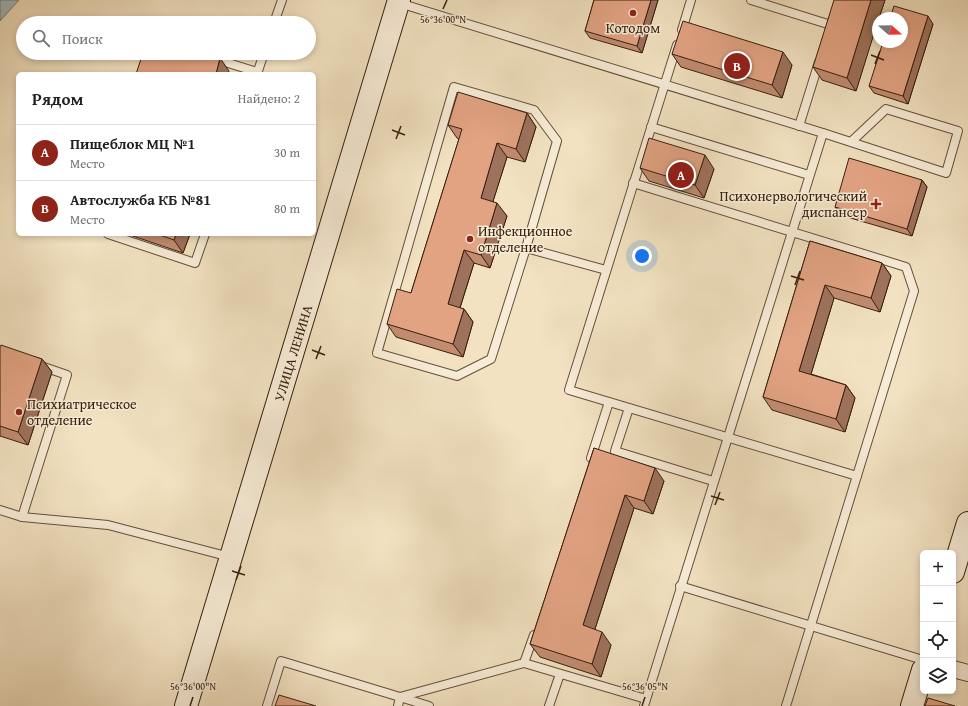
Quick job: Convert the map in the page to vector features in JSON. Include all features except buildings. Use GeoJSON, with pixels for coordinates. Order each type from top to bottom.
{"type":"FeatureCollection","features":[{"type":"Feature","properties":{"kind":"street","name":"УЛИЦА ЛЕНИНА"},"geometry":{"type":"LineString","coordinates":[[186,706],[396,1]]}},
{"type":"Feature","properties":{"kind":"street"},"geometry":{"type":"LineString","coordinates":[[956,562],[968,523]]}},
{"type":"Feature","properties":{"kind":"street"},"geometry":{"type":"LineString","coordinates":[[956,670],[968,673]]}},
{"type":"Feature","properties":{"kind":"street"},"geometry":{"type":"LineString","coordinates":[[912,706],[920,680]]}},
{"type":"Feature","properties":{"kind":"lane"},"geometry":{"type":"LineString","coordinates":[[276,16],[282,0]]}},
{"type":"Feature","properties":{"kind":"lane"},"geometry":{"type":"LineString","coordinates":[[691,0],[569,390],[857,476]]}},
{"type":"Feature","properties":{"kind":"lane"},"geometry":{"type":"LineString","coordinates":[[751,0],[831,25],[827,40]]}},
{"type":"Feature","properties":{"kind":"lane"},"geometry":{"type":"LineString","coordinates":[[396,1],[851,142],[946,173],[958,131],[886,109],[851,142]]}},
{"type":"Feature","properties":{"kind":"lane"},"geometry":{"type":"LineString","coordinates":[[799,126],[822,54]]}},
{"type":"Feature","properties":{"kind":"lane"},"geometry":{"type":"LineString","coordinates":[[217,60],[254,72]]}},
{"type":"Feature","properties":{"kind":"lane"},"geometry":{"type":"LineString","coordinates":[[257,72],[262,60]]}},
{"type":"Feature","properties":{"kind":"lane"},"geometry":{"type":"LineString","coordinates":[[454,87],[534,110],[557,141],[526,248],[492,359],[457,376],[377,353],[454,87]]}},
{"type":"Feature","properties":{"kind":"lane"},"geometry":{"type":"LineString","coordinates":[[651,127],[810,174]]}},
{"type":"Feature","properties":{"kind":"lane"},"geometry":{"type":"LineString","coordinates":[[400,697],[524,664],[560,674],[645,702],[822,133]]}},
{"type":"Feature","properties":{"kind":"lane"},"geometry":{"type":"LineString","coordinates":[[633,184],[906,267],[914,291],[786,706]]}},
{"type":"Feature","properties":{"kind":"lane"},"geometry":{"type":"LineString","coordinates":[[114,236],[195,263],[204,236]]}},
{"type":"Feature","properties":{"kind":"lane"},"geometry":{"type":"LineString","coordinates":[[526,248],[606,270]]}},
{"type":"Feature","properties":{"kind":"lane"},"geometry":{"type":"LineString","coordinates":[[22,516],[67,375],[30,362]]}},
{"type":"Feature","properties":{"kind":"lane"},"geometry":{"type":"LineString","coordinates":[[587,469],[609,402]]}},
{"type":"Feature","properties":{"kind":"lane"},"geometry":{"type":"LineString","coordinates":[[629,408],[615,451],[713,481]]}},
{"type":"Feature","properties":{"kind":"lane"},"geometry":{"type":"LineString","coordinates":[[0,510],[22,516],[108,525],[231,557]]}},
{"type":"Feature","properties":{"kind":"lane"},"geometry":{"type":"LineString","coordinates":[[680,586],[920,659]]}},
{"type":"Feature","properties":{"kind":"lane"},"geometry":{"type":"LineString","coordinates":[[524,664],[537,626]]}},
{"type":"Feature","properties":{"kind":"lane"},"geometry":{"type":"LineString","coordinates":[[266,706],[281,661],[429,706]]}},
{"type":"Feature","properties":{"kind":"lane"},"geometry":{"type":"LineString","coordinates":[[549,706],[560,674]]}},
{"type":"Feature","properties":{"kind":"lane"},"geometry":{"type":"LineString","coordinates":[[398,706],[400,697]]}},
{"type":"Feature","properties":{"kind":"water"},"geometry":{"type":"Polygon","coordinates":[[[0,0],[19,0],[0,21],[0,0]]]}},
{"type":"Feature","properties":{"kind":"place","name":"Котодом"},"geometry":{"type":"Point","coordinates":[633,13]}},
{"type":"Feature","properties":{"kind":"place","name":"Автослужба КБ №81"},"geometry":{"type":"Point","coordinates":[737,66]}},
{"type":"Feature","properties":{"kind":"place","name":"Пищеблок МЦ №1"},"geometry":{"type":"Point","coordinates":[681,175]}},
{"type":"Feature","properties":{"kind":"place","name":"Психонервологический диспансер"},"geometry":{"type":"Point","coordinates":[876,204]}},
{"type":"Feature","properties":{"kind":"place","name":"Инфекционное отделение"},"geometry":{"type":"Point","coordinates":[470,239]}},
{"type":"Feature","properties":{"kind":"place","name":"Психиатрическое отделение"},"geometry":{"type":"Point","coordinates":[19,412]}}]}
